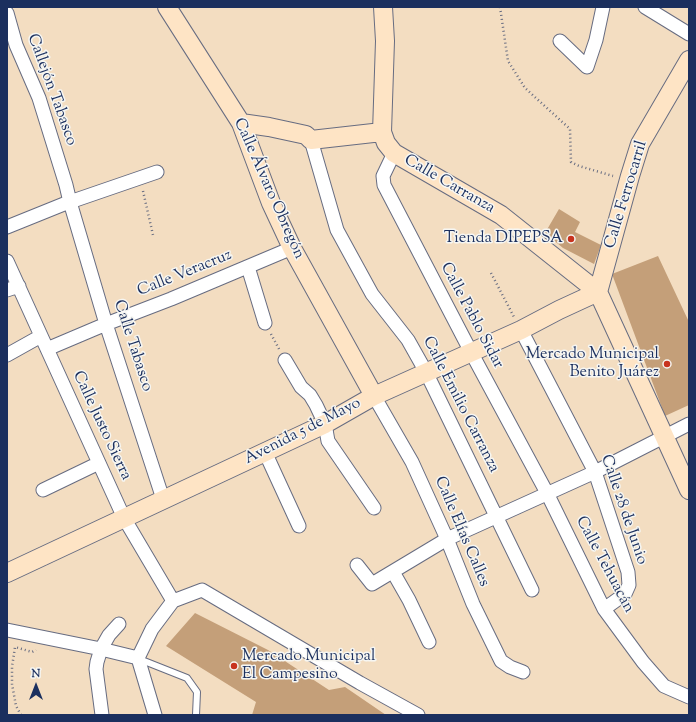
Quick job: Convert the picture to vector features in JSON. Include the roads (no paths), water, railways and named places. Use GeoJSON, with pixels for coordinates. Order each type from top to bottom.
{"type":"FeatureCollection","features":[{"type":"Feature","properties":{"kind":"street","name":"Calle Álvaro Obregón"},"geometry":{"type":"LineString","coordinates":[[167,7],[241,124],[271,203],[292,248],[374,396]]}},
{"type":"Feature","properties":{"kind":"street"},"geometry":{"type":"LineString","coordinates":[[241,124],[269,127],[306,135],[311,140],[382,132],[385,41],[383,7]]}},
{"type":"Feature","properties":{"kind":"street"},"geometry":{"type":"LineString","coordinates":[[560,41],[588,68],[603,7]]}},
{"type":"Feature","properties":{"kind":"street"},"geometry":{"type":"LineString","coordinates":[[645,7],[689,34]]}},
{"type":"Feature","properties":{"kind":"street","name":"Callejón Tabasco"},"geometry":{"type":"LineString","coordinates":[[7,13],[16,46],[39,98],[70,202]]}},
{"type":"Feature","properties":{"kind":"street","name":"Calle Ferrocarril"},"geometry":{"type":"LineString","coordinates":[[598,292],[640,144],[689,60]]}},
{"type":"Feature","properties":{"kind":"street","name":"Calle Carranza"},"geometry":{"type":"LineString","coordinates":[[382,132],[386,143],[394,153],[501,215],[598,292]]}},
{"type":"Feature","properties":{"kind":"street","name":"Calle Emilio Carranza"},"geometry":{"type":"LineString","coordinates":[[311,140],[337,230],[372,294],[408,340],[426,372],[532,590]]}},
{"type":"Feature","properties":{"kind":"street","name":"Calle Pablo Sidar"},"geometry":{"type":"LineString","coordinates":[[394,153],[383,176],[384,185],[470,352],[547,493]]}},
{"type":"Feature","properties":{"kind":"street"},"geometry":{"type":"LineString","coordinates":[[7,227],[70,202],[157,172]]}},
{"type":"Feature","properties":{"kind":"street","name":"Calle Tabasco"},"geometry":{"type":"LineString","coordinates":[[70,202],[106,324],[163,499]]}},
{"type":"Feature","properties":{"kind":"street","name":"Calle Veracruz"},"geometry":{"type":"LineString","coordinates":[[47,349],[292,248]]}},
{"type":"Feature","properties":{"kind":"street","name":"Calle Justo Sierra"},"geometry":{"type":"LineString","coordinates":[[7,261],[13,288],[41,336],[124,518],[173,601]]}},
{"type":"Feature","properties":{"kind":"street"},"geometry":{"type":"LineString","coordinates":[[248,266],[265,322]]}},
{"type":"Feature","properties":{"kind":"street"},"geometry":{"type":"LineString","coordinates":[[598,292],[689,490]]}},
{"type":"Feature","properties":{"kind":"street","name":"Avenida 5 de Mayo"},"geometry":{"type":"LineString","coordinates":[[7,574],[163,499],[325,424],[374,396],[521,330],[598,292]]}},
{"type":"Feature","properties":{"kind":"street","name":"Calle 28 de Junio"},"geometry":{"type":"LineString","coordinates":[[521,330],[595,472],[628,572],[630,585],[626,594],[604,609]]}},
{"type":"Feature","properties":{"kind":"street"},"geometry":{"type":"LineString","coordinates":[[7,355],[41,336]]}},
{"type":"Feature","properties":{"kind":"street"},"geometry":{"type":"LineString","coordinates":[[285,360],[301,387],[310,395],[316,405],[325,424],[328,441],[374,508]]}},
{"type":"Feature","properties":{"kind":"street","name":"Calle Elías Calles"},"geometry":{"type":"LineString","coordinates":[[374,396],[412,462],[447,539],[473,604],[501,661],[510,667],[523,672]]}},
{"type":"Feature","properties":{"kind":"street"},"geometry":{"type":"LineString","coordinates":[[357,565],[372,584],[447,539],[595,472],[689,424]]}},
{"type":"Feature","properties":{"kind":"street"},"geometry":{"type":"LineString","coordinates":[[265,452],[299,526]]}},
{"type":"Feature","properties":{"kind":"street"},"geometry":{"type":"LineString","coordinates":[[43,490],[99,463]]}},
{"type":"Feature","properties":{"kind":"street","name":"Calle Tehuacán"},"geometry":{"type":"LineString","coordinates":[[547,493],[604,609],[643,662],[664,686],[689,697]]}},
{"type":"Feature","properties":{"kind":"street"},"geometry":{"type":"LineString","coordinates":[[393,572],[409,600],[428,642]]}},
{"type":"Feature","properties":{"kind":"street"},"geometry":{"type":"LineString","coordinates":[[155,715],[138,658],[152,629],[173,601],[202,590],[360,683],[418,715]]}},
{"type":"Feature","properties":{"kind":"street"},"geometry":{"type":"LineString","coordinates":[[102,715],[96,669],[101,649],[109,635],[119,624]]}},
{"type":"Feature","properties":{"kind":"street"},"geometry":{"type":"LineString","coordinates":[[7,630],[138,658]]}},
{"type":"Feature","properties":{"kind":"lane"},"geometry":{"type":"LineString","coordinates":[[138,658],[188,678],[197,692],[196,715]]}},
{"type":"Feature","properties":{"kind":"place","name":"Tienda DIPEPSA"},"geometry":{"type":"Point","coordinates":[571,239]}},
{"type":"Feature","properties":{"kind":"place","name":"Mercado Municipal Benito Juárez"},"geometry":{"type":"Point","coordinates":[667,364]}},
{"type":"Feature","properties":{"kind":"place","name":"Mercado Municipal El Campesino"},"geometry":{"type":"Point","coordinates":[234,666]}}]}
